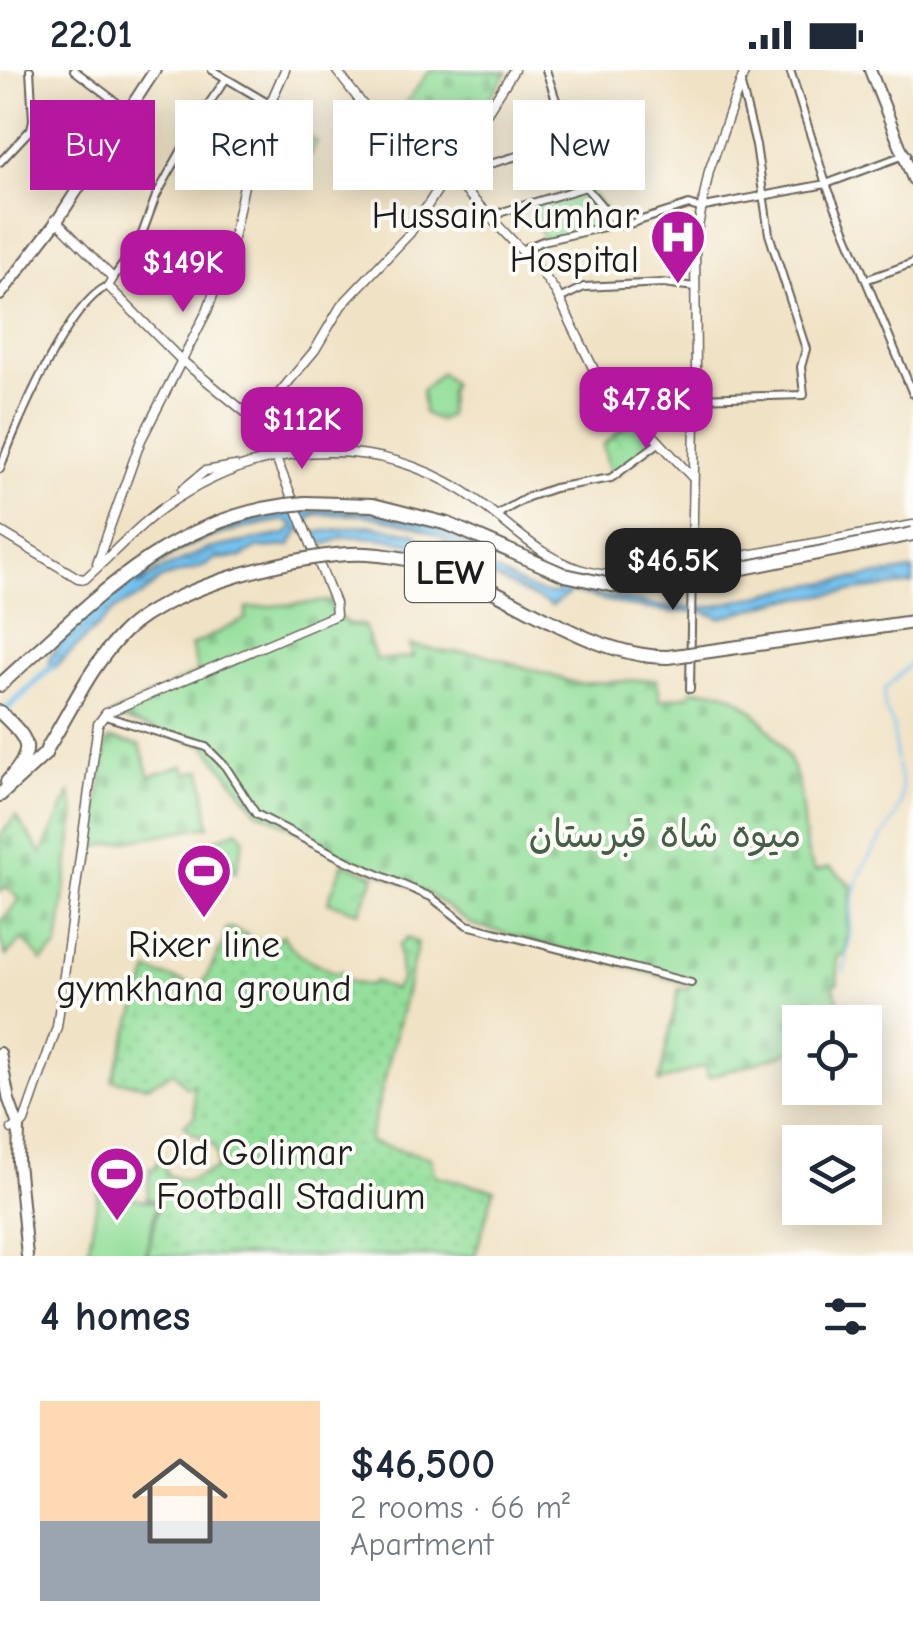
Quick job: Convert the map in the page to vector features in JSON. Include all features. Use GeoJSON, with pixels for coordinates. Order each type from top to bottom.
{"type":"FeatureCollection","features":[{"type":"Feature","properties":{"kind":"highway","name":"LEW"},"geometry":{"type":"LineString","coordinates":[[0,685],[114,583],[162,548],[223,520],[295,505],[372,505],[421,516],[472,533],[574,578],[620,587],[668,583],[913,534]]}},
{"type":"Feature","properties":{"kind":"highway","name":"LEW"},"geometry":{"type":"LineString","coordinates":[[2,787],[45,754],[84,682],[105,653],[126,630],[153,610],[207,584],[326,556],[390,556],[440,568],[610,648],[649,657],[913,622]]}},
{"type":"Feature","properties":{"kind":"highway","name":"LEW"},"geometry":{"type":"LineString","coordinates":[[0,712],[27,742],[25,761],[2,787]]}},
{"type":"Feature","properties":{"kind":"main road"},"geometry":{"type":"LineString","coordinates":[[134,100],[153,70]]}},
{"type":"Feature","properties":{"kind":"main road"},"geometry":{"type":"LineString","coordinates":[[272,100],[285,70]]}},
{"type":"Feature","properties":{"kind":"main road"},"geometry":{"type":"LineString","coordinates":[[493,100],[512,70]]}},
{"type":"Feature","properties":{"kind":"main road"},"geometry":{"type":"LineString","coordinates":[[692,562],[695,242],[710,168],[745,70]]}},
{"type":"Feature","properties":{"kind":"main road"},"geometry":{"type":"LineString","coordinates":[[872,70],[913,179]]}},
{"type":"Feature","properties":{"kind":"main road"},"geometry":{"type":"LineString","coordinates":[[339,72],[360,100]]}},
{"type":"Feature","properties":{"kind":"main road"},"geometry":{"type":"LineString","coordinates":[[906,154],[913,166]]}},
{"type":"Feature","properties":{"kind":"main road"},"geometry":{"type":"LineString","coordinates":[[56,220],[74,190]]}},
{"type":"Feature","properties":{"kind":"main road"},"geometry":{"type":"LineString","coordinates":[[0,292],[76,190]]}},
{"type":"Feature","properties":{"kind":"main road"},"geometry":{"type":"LineString","coordinates":[[96,567],[141,440],[206,312],[234,238],[244,190]]}},
{"type":"Feature","properties":{"kind":"main road"},"geometry":{"type":"LineString","coordinates":[[254,420],[315,350],[341,306],[407,236],[437,190]]}},
{"type":"Feature","properties":{"kind":"main road"},"geometry":{"type":"LineString","coordinates":[[465,190],[471,195]]}},
{"type":"Feature","properties":{"kind":"main road"},"geometry":{"type":"LineString","coordinates":[[466,190],[523,250],[561,298],[594,371],[692,473]]}},
{"type":"Feature","properties":{"kind":"main road"},"geometry":{"type":"LineString","coordinates":[[16,1129],[24,1122],[58,1028],[98,724],[105,716],[336,614],[335,603],[274,454],[254,420],[180,359],[56,220]]}},
{"type":"Feature","properties":{"kind":"main road"},"geometry":{"type":"LineString","coordinates":[[0,531],[78,578],[87,577],[120,538],[200,473],[274,454],[334,445],[396,455],[445,476],[472,492],[540,548],[586,567],[628,570],[692,562]]}},
{"type":"Feature","properties":{"kind":"main road"},"geometry":{"type":"LineString","coordinates":[[274,454],[346,450],[413,466],[470,495],[536,550],[589,572],[629,575],[913,525]]}},
{"type":"Feature","properties":{"kind":"main road"},"geometry":{"type":"LineString","coordinates":[[0,1054],[16,1129],[25,1256]]}},
{"type":"Feature","properties":{"kind":"main road"},"geometry":{"type":"LineString","coordinates":[[0,1081],[16,1129]]}},
{"type":"Feature","properties":{"kind":"street"},"geometry":{"type":"LineString","coordinates":[[30,70],[32,100]]}},
{"type":"Feature","properties":{"kind":"street"},"geometry":{"type":"LineString","coordinates":[[74,70],[113,100]]}},
{"type":"Feature","properties":{"kind":"street"},"geometry":{"type":"LineString","coordinates":[[212,70],[262,100]]}},
{"type":"Feature","properties":{"kind":"street"},"geometry":{"type":"LineString","coordinates":[[546,70],[557,100]]}},
{"type":"Feature","properties":{"kind":"street"},"geometry":{"type":"LineString","coordinates":[[790,70],[826,184],[913,394]]}},
{"type":"Feature","properties":{"kind":"street"},"geometry":{"type":"LineString","coordinates":[[0,469],[30,393],[84,304],[111,282],[139,242],[156,196],[226,79]]}},
{"type":"Feature","properties":{"kind":"street"},"geometry":{"type":"LineString","coordinates":[[694,398],[804,395],[801,367],[806,349],[769,234],[756,144],[741,85]]}},
{"type":"Feature","properties":{"kind":"street"},"geometry":{"type":"LineString","coordinates":[[0,162],[30,130]]}},
{"type":"Feature","properties":{"kind":"street"},"geometry":{"type":"LineString","coordinates":[[523,250],[543,240],[626,225],[689,205],[699,208],[826,184],[906,154]]}},
{"type":"Feature","properties":{"kind":"street"},"geometry":{"type":"LineString","coordinates":[[493,218],[577,190]]}},
{"type":"Feature","properties":{"kind":"street"},"geometry":{"type":"LineString","coordinates":[[589,190],[617,224]]}},
{"type":"Feature","properties":{"kind":"street"},"geometry":{"type":"LineString","coordinates":[[868,280],[913,263]]}},
{"type":"Feature","properties":{"kind":"street"},"geometry":{"type":"LineString","coordinates":[[561,298],[584,287],[663,283],[695,287]]}},
{"type":"Feature","properties":{"kind":"street"},"geometry":{"type":"LineString","coordinates":[[626,406],[696,382]]}},
{"type":"Feature","properties":{"kind":"street"},"geometry":{"type":"LineString","coordinates":[[498,514],[528,496],[611,478],[660,442]]}},
{"type":"Feature","properties":{"kind":"street"},"geometry":{"type":"LineString","coordinates":[[690,689],[692,562]]}},
{"type":"Feature","properties":{"kind":"street"},"geometry":{"type":"LineString","coordinates":[[105,716],[206,747],[226,766],[256,814],[347,861],[432,898],[467,925],[691,982]]}},
{"type":"Feature","properties":{"kind":"green space"},"geometry":{"type":"Polygon","coordinates":[[[430,70],[507,72],[489,100],[408,100],[430,70]]]}},
{"type":"Feature","properties":{"kind":"green space"},"geometry":{"type":"Polygon","coordinates":[[[589,190],[617,224],[543,241],[533,204],[589,190]]]}},
{"type":"Feature","properties":{"kind":"green space"},"geometry":{"type":"Polygon","coordinates":[[[441,373],[452,383],[448,416],[439,421],[424,413],[422,390],[441,373]]]}},
{"type":"Feature","properties":{"kind":"green space"},"geometry":{"type":"Polygon","coordinates":[[[636,416],[659,440],[611,478],[603,445],[636,416]]]}},
{"type":"Feature","properties":{"kind":"green space","name":"میوہ شاہ قبرستان"},"geometry":{"type":"Polygon","coordinates":[[[330,601],[334,614],[349,624],[364,626],[376,660],[413,657],[410,645],[480,653],[578,684],[657,679],[660,700],[690,695],[691,690],[721,692],[741,701],[771,731],[793,768],[807,848],[815,871],[830,867],[852,885],[845,955],[837,956],[838,983],[833,986],[840,1005],[782,1005],[782,1054],[708,1077],[704,1066],[659,1082],[679,988],[687,990],[690,984],[471,924],[429,894],[334,852],[330,846],[256,810],[206,746],[111,716],[198,672],[191,646],[245,619],[247,608],[330,601]]]}},
{"type":"Feature","properties":{"kind":"green space"},"geometry":{"type":"Polygon","coordinates":[[[111,739],[140,745],[150,776],[184,765],[186,773],[202,770],[209,826],[93,847],[107,742],[111,739]]]}},
{"type":"Feature","properties":{"kind":"green space"},"geometry":{"type":"Polygon","coordinates":[[[70,793],[75,813],[58,947],[42,961],[23,939],[6,956],[0,941],[0,923],[20,899],[6,887],[0,892],[0,836],[16,816],[42,854],[70,793]]]}},
{"type":"Feature","properties":{"kind":"green space"},"geometry":{"type":"Polygon","coordinates":[[[237,830],[244,838],[236,872],[199,863],[197,848],[237,830]]]}},
{"type":"Feature","properties":{"kind":"green space"},"geometry":{"type":"Polygon","coordinates":[[[343,862],[375,876],[359,912],[328,902],[343,862]]]}},
{"type":"Feature","properties":{"kind":"green space"},"geometry":{"type":"Polygon","coordinates":[[[227,928],[269,945],[283,935],[299,954],[335,973],[342,971],[345,980],[369,986],[374,981],[393,990],[401,981],[399,945],[407,938],[418,943],[369,1142],[431,1158],[434,1175],[494,1190],[475,1256],[147,1256],[159,1203],[147,1198],[150,1168],[155,1169],[160,1154],[168,1175],[186,1181],[216,1169],[216,1150],[184,1125],[195,1116],[193,1085],[186,1087],[174,1072],[147,1086],[112,1080],[149,971],[190,984],[203,983],[227,928]]]}},
{"type":"Feature","properties":{"kind":"green space"},"geometry":{"type":"Polygon","coordinates":[[[99,1191],[157,1203],[145,1256],[115,1256],[88,1250],[99,1191]]]}},
{"type":"Feature","properties":{"kind":"water"},"geometry":{"type":"Polygon","coordinates":[[[371,511],[429,524],[507,562],[584,592],[667,607],[710,607],[796,587],[913,570],[913,584],[783,600],[720,618],[702,611],[669,612],[629,606],[571,592],[552,606],[428,549],[375,538],[347,537],[324,544],[300,529],[290,546],[257,548],[242,557],[215,559],[205,566],[161,579],[141,596],[117,608],[54,668],[50,667],[50,656],[114,588],[123,588],[168,555],[217,531],[297,512],[371,511]],[[315,514],[308,520],[312,533],[367,525],[414,533],[430,548],[444,542],[470,556],[471,564],[538,591],[559,593],[559,587],[415,526],[365,515],[315,514]],[[284,520],[224,533],[185,548],[137,587],[157,572],[207,549],[286,534],[294,525],[284,520]]]}},
{"type":"Feature","properties":{"kind":"waterway"},"geometry":{"type":"LineString","coordinates":[[896,760],[884,690],[913,661]]}},
{"type":"Feature","properties":{"kind":"waterway"},"geometry":{"type":"LineString","coordinates":[[1,715],[53,665]]}},
{"type":"Feature","properties":{"kind":"waterway"},"geometry":{"type":"LineString","coordinates":[[850,931],[859,879],[899,808],[902,796],[897,765]]}},
{"type":"Feature","properties":{"kind":"waterway"},"geometry":{"type":"LineString","coordinates":[[844,972],[850,934]]}},
{"type":"Feature","properties":{"kind":"place","name":"Hussain Kumhar Hospital"},"geometry":{"type":"Point","coordinates":[678,286]}},
{"type":"Feature","properties":{"kind":"place","name":"Rixer line gymkhana ground"},"geometry":{"type":"Point","coordinates":[204,920]}},
{"type":"Feature","properties":{"kind":"place","name":"Old Golimar Football Stadium"},"geometry":{"type":"Point","coordinates":[117,1223]}}]}
